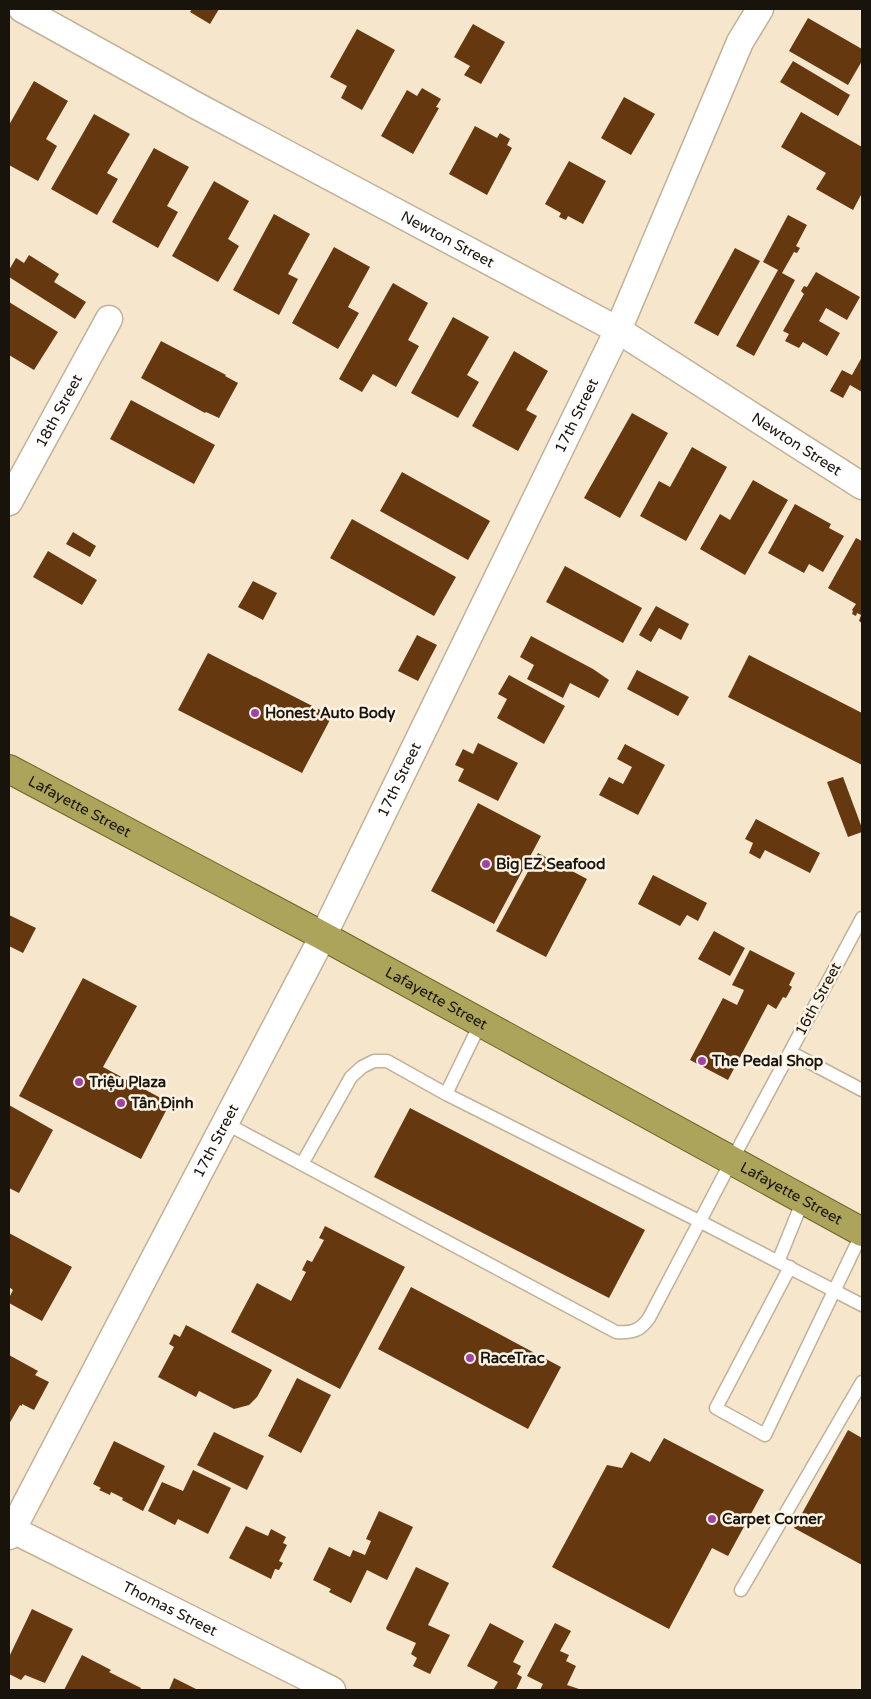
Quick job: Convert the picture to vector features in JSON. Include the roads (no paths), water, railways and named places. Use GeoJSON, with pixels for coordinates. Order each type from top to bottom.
{"type":"FeatureCollection","features":[{"type":"Feature","properties":{"kind":"highway","name":"Lafayette Street"},"geometry":{"type":"LineString","coordinates":[[9,769],[323,936],[862,1233]]}},
{"type":"Feature","properties":{"kind":"street","name":"Newton Street"},"geometry":{"type":"LineString","coordinates":[[22,9],[197,106],[618,330],[862,486]]}},
{"type":"Feature","properties":{"kind":"street","name":"17th Street"},"geometry":{"type":"LineString","coordinates":[[10,1531],[323,936],[618,330],[740,42],[760,9]]}},
{"type":"Feature","properties":{"kind":"street","name":"18th Street"},"geometry":{"type":"LineString","coordinates":[[9,502],[109,319]]}},
{"type":"Feature","properties":{"kind":"street","name":"Thomas Street"},"geometry":{"type":"LineString","coordinates":[[10,1531],[332,1690]]}},
{"type":"Feature","properties":{"kind":"lane","name":"16th Street"},"geometry":{"type":"LineString","coordinates":[[225,1123],[616,1332],[635,1332],[643,1326],[862,918]]}},
{"type":"Feature","properties":{"kind":"lane"},"geometry":{"type":"LineString","coordinates":[[446,1094],[480,1022]]}},
{"type":"Feature","properties":{"kind":"lane"},"geometry":{"type":"LineString","coordinates":[[790,1052],[862,1090]]}},
{"type":"Feature","properties":{"kind":"lane"},"geometry":{"type":"LineString","coordinates":[[302,1164],[351,1078],[362,1067],[374,1061],[388,1061],[446,1094],[862,1305]]}},
{"type":"Feature","properties":{"kind":"lane"},"geometry":{"type":"LineString","coordinates":[[778,1262],[804,1200]]}},
{"type":"Feature","properties":{"kind":"lane"},"geometry":{"type":"LineString","coordinates":[[790,1268],[716,1408],[765,1435],[862,1233]]}},
{"type":"Feature","properties":{"kind":"lane"},"geometry":{"type":"LineString","coordinates":[[740,1590],[862,1382]]}},
{"type":"Feature","properties":{"kind":"place","name":"Honest Auto Body"},"geometry":{"type":"Point","coordinates":[255,713]}},
{"type":"Feature","properties":{"kind":"place","name":"Big EZ Seafood"},"geometry":{"type":"Point","coordinates":[486,864]}},
{"type":"Feature","properties":{"kind":"place","name":"The Pedal Shop"},"geometry":{"type":"Point","coordinates":[702,1061]}},
{"type":"Feature","properties":{"kind":"place","name":"Triệu Plaza"},"geometry":{"type":"Point","coordinates":[79,1082]}},
{"type":"Feature","properties":{"kind":"place","name":"Tân Định"},"geometry":{"type":"Point","coordinates":[121,1103]}},
{"type":"Feature","properties":{"kind":"place","name":"RaceTrac"},"geometry":{"type":"Point","coordinates":[470,1358]}},
{"type":"Feature","properties":{"kind":"place","name":"Carpet Corner"},"geometry":{"type":"Point","coordinates":[712,1519]}}]}
